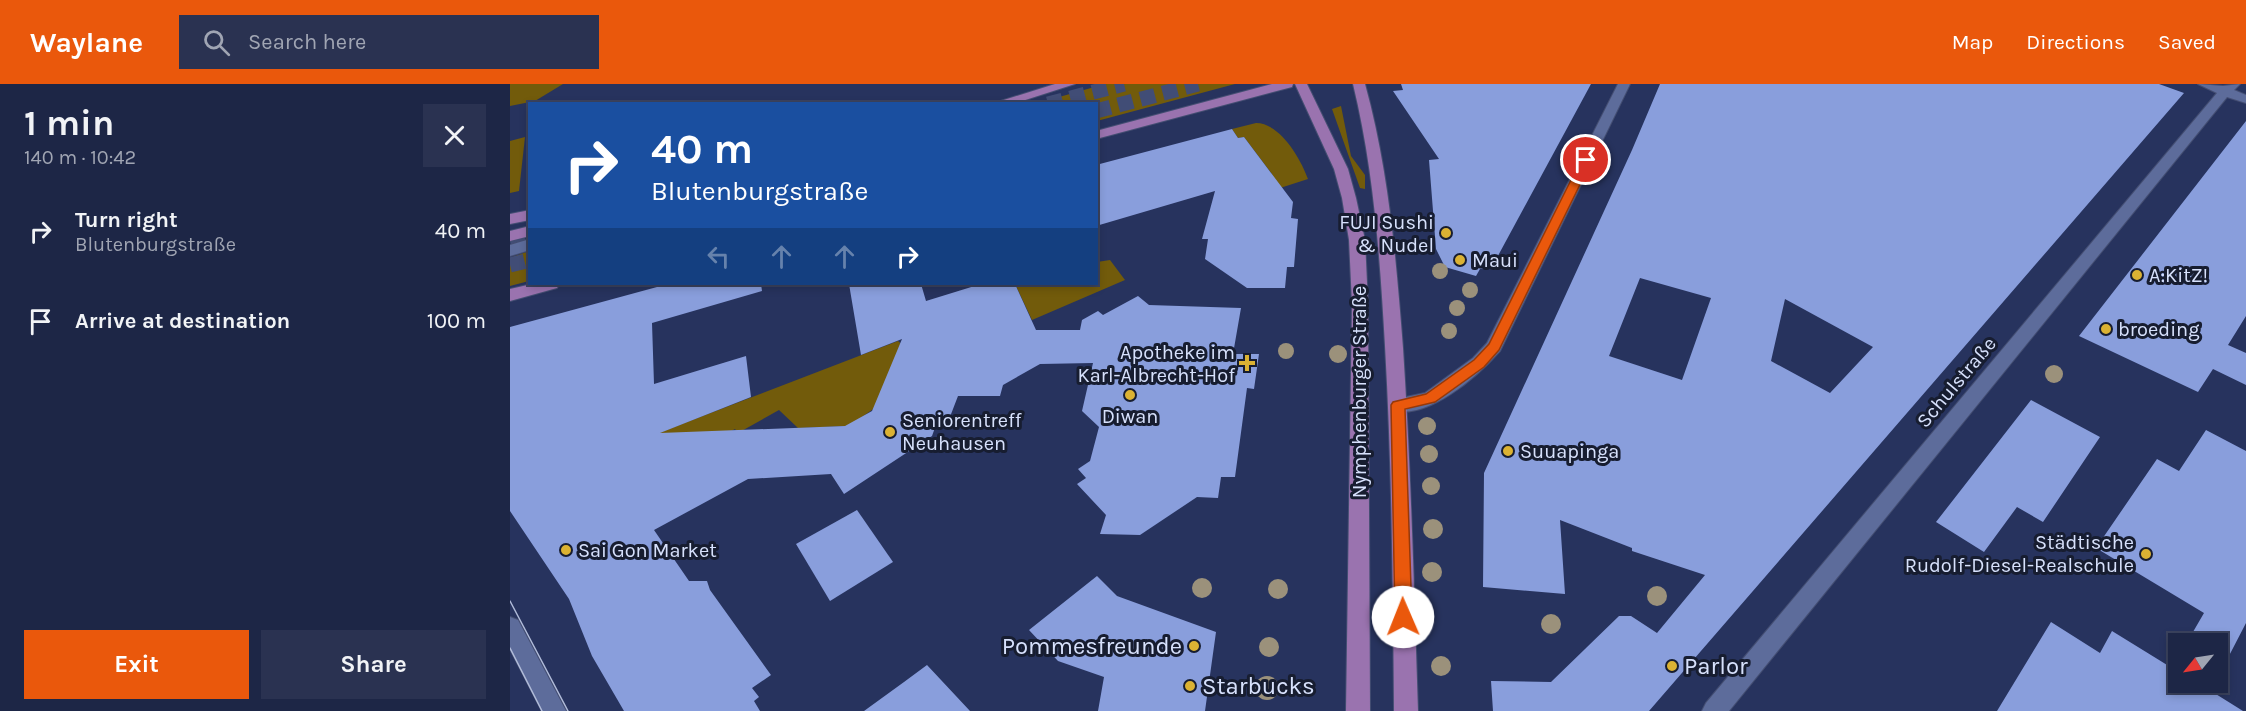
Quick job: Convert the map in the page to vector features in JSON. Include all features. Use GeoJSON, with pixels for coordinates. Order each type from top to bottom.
{"type":"FeatureCollection","features":[{"type":"Feature","properties":{"kind":"main road"},"geometry":{"type":"LineString","coordinates":[[1004,102],[1069,84]]}},
{"type":"Feature","properties":{"kind":"main road"},"geometry":{"type":"LineString","coordinates":[[1098,134],[1287,84]]}},
{"type":"Feature","properties":{"kind":"main road","name":"Nymphenburger Straße"},"geometry":{"type":"LineString","coordinates":[[1301,84],[1341,169],[1357,240],[1360,304],[1358,711]]}},
{"type":"Feature","properties":{"kind":"main road","name":"Nymphenburger Straße"},"geometry":{"type":"LineString","coordinates":[[1359,84],[1379,170],[1398,405],[1406,711]]}},
{"type":"Feature","properties":{"kind":"main road"},"geometry":{"type":"LineString","coordinates":[[510,219],[528,215]]}},
{"type":"Feature","properties":{"kind":"main road"},"geometry":{"type":"LineString","coordinates":[[510,236],[528,232]]}},
{"type":"Feature","properties":{"kind":"main road"},"geometry":{"type":"LineString","coordinates":[[510,295],[547,285]]}},
{"type":"Feature","properties":{"kind":"street"},"geometry":{"type":"LineString","coordinates":[[1398,405],[1430,399],[1479,363],[1494,347],[1624,84]]}},
{"type":"Feature","properties":{"kind":"street"},"geometry":{"type":"LineString","coordinates":[[2204,84],[2229,88],[2246,99]]}},
{"type":"Feature","properties":{"kind":"street","name":"Schulstraße"},"geometry":{"type":"LineString","coordinates":[[1714,711],[2229,88]]}},
{"type":"Feature","properties":{"kind":"street"},"geometry":{"type":"LineString","coordinates":[[510,251],[528,245]]}},
{"type":"Feature","properties":{"kind":"street"},"geometry":{"type":"LineString","coordinates":[[510,627],[554,711]]}},
{"type":"Feature","properties":{"kind":"shaded area"},"geometry":{"type":"Polygon","coordinates":[[[510,84],[563,84],[535,101],[510,106],[510,84]]]}},
{"type":"Feature","properties":{"kind":"shaded area"},"geometry":{"type":"Polygon","coordinates":[[[1105,84],[1235,84],[1098,121],[1098,102],[1042,102],[1105,84]]]}},
{"type":"Feature","properties":{"kind":"shaded area"},"geometry":{"type":"Polygon","coordinates":[[[1341,106],[1351,156],[1365,175],[1365,189],[1360,188],[1332,109],[1341,106]]]}},
{"type":"Feature","properties":{"kind":"shaded area"},"geometry":{"type":"Polygon","coordinates":[[[1256,123],[1265,125],[1281,135],[1295,152],[1308,179],[1277,189],[1272,174],[1244,137],[1238,138],[1232,129],[1256,123]]]}},
{"type":"Feature","properties":{"kind":"shaded area"},"geometry":{"type":"Polygon","coordinates":[[[525,137],[519,191],[510,193],[510,141],[525,137]]]}},
{"type":"Feature","properties":{"kind":"shaded area"},"geometry":{"type":"Polygon","coordinates":[[[528,251],[528,281],[510,286],[510,258],[528,251]]]}},
{"type":"Feature","properties":{"kind":"shaded area"},"geometry":{"type":"Polygon","coordinates":[[[1110,260],[1125,280],[1032,320],[1015,285],[1098,285],[1098,262],[1110,260]]]}},
{"type":"Feature","properties":{"kind":"shaded area"},"geometry":{"type":"Polygon","coordinates":[[[898,341],[929,370],[849,426],[798,428],[779,410],[738,433],[735,429],[705,446],[617,449],[898,341]]]}},
{"type":"Feature","properties":{"kind":"building"},"geometry":{"type":"Polygon","coordinates":[[[1401,84],[1591,84],[1493,265],[1480,269],[1476,276],[1445,267],[1436,249],[1429,160],[1439,159],[1393,91],[1403,90],[1401,84]]]}},
{"type":"Feature","properties":{"kind":"building"},"geometry":{"type":"Polygon","coordinates":[[[1660,84],[2159,84],[2184,93],[1649,711],[1493,711],[1491,681],[1551,682],[1619,616],[1631,616],[1657,633],[1705,575],[1632,551],[1632,548],[1560,520],[1565,594],[1483,587],[1484,473],[1660,84]],[[1640,278],[1609,356],[1682,380],[1711,298],[1640,278]],[[1785,299],[1771,361],[1830,393],[1873,347],[1785,299]]]}},
{"type":"Feature","properties":{"kind":"building"},"geometry":{"type":"Polygon","coordinates":[[[2246,121],[2246,316],[2228,345],[2246,353],[2246,385],[2213,369],[2198,392],[2079,336],[2246,121]]]}},
{"type":"Feature","properties":{"kind":"building"},"geometry":{"type":"Polygon","coordinates":[[[1232,129],[1238,138],[1244,137],[1293,202],[1291,218],[1298,219],[1294,267],[1287,267],[1285,288],[1247,288],[1205,259],[1208,239],[1202,239],[1215,191],[1098,225],[1098,164],[1232,129]]]}},
{"type":"Feature","properties":{"kind":"building"},"geometry":{"type":"Polygon","coordinates":[[[664,285],[761,285],[762,291],[652,323],[654,384],[746,356],[751,397],[660,433],[845,426],[872,411],[902,339],[861,355],[849,285],[921,285],[926,301],[978,285],[1015,285],[1036,330],[1080,330],[1082,320],[1098,311],[1103,315],[1138,296],[1149,305],[1241,308],[1233,354],[1259,354],[1254,389],[1247,388],[1235,477],[1221,477],[1218,498],[1197,497],[1140,535],[1100,534],[1106,515],[1077,484],[1086,478],[1078,469],[1090,461],[1099,427],[1082,411],[1093,363],[1040,364],[1003,385],[1000,396],[958,396],[948,422],[937,422],[932,436],[844,494],[831,474],[748,479],[654,530],[689,581],[707,581],[710,590],[771,675],[752,688],[759,697],[754,701],[760,711],[624,711],[592,656],[569,599],[510,511],[510,327],[664,285]]]}},
{"type":"Feature","properties":{"kind":"building"},"geometry":{"type":"Polygon","coordinates":[[[2031,400],[2100,437],[2043,522],[2017,507],[1984,552],[1936,522],[2031,400]]]}},
{"type":"Feature","properties":{"kind":"building"},"geometry":{"type":"Polygon","coordinates":[[[2206,430],[2246,451],[2246,623],[2228,658],[2228,633],[2192,633],[2204,613],[2096,548],[2157,459],[2179,471],[2206,430]]]}},
{"type":"Feature","properties":{"kind":"building"},"geometry":{"type":"Polygon","coordinates":[[[857,510],[893,562],[830,601],[796,544],[857,510]]]}},
{"type":"Feature","properties":{"kind":"building"},"geometry":{"type":"Polygon","coordinates":[[[1097,576],[1117,596],[1216,632],[1205,711],[1098,711],[1104,677],[1058,661],[1029,630],[1097,576]]]}},
{"type":"Feature","properties":{"kind":"building"},"geometry":{"type":"Polygon","coordinates":[[[2051,622],[2100,653],[2112,631],[2168,666],[2168,693],[2214,693],[2243,711],[1997,711],[2051,622]]]}},
{"type":"Feature","properties":{"kind":"building"},"geometry":{"type":"Polygon","coordinates":[[[927,665],[970,711],[864,711],[904,682],[927,665]]]}},
{"type":"Feature","properties":{"kind":"tunnel"},"geometry":{"type":"LineString","coordinates":[[1056,102],[1124,84]]}},
{"type":"Feature","properties":{"kind":"tunnel"},"geometry":{"type":"LineString","coordinates":[[1098,110],[1198,84]]}},
{"type":"Feature","properties":{"kind":"tunnel"},"geometry":{"type":"LineString","coordinates":[[510,241],[528,236]]}},
{"type":"Feature","properties":{"kind":"tunnel"},"geometry":{"type":"LineString","coordinates":[[510,265],[528,260]]}},
{"type":"Feature","properties":{"kind":"tram line"},"geometry":{"type":"LineString","coordinates":[[510,601],[568,711]]}},
{"type":"Feature","properties":{"kind":"tram line"},"geometry":{"type":"LineString","coordinates":[[510,648],[542,711]]}},
{"type":"Feature","properties":{"kind":"place","name":"FUJI Sushi & Nudel"},"geometry":{"type":"Point","coordinates":[1446,233]}},
{"type":"Feature","properties":{"kind":"place","name":"Maui"},"geometry":{"type":"Point","coordinates":[1460,260]}},
{"type":"Feature","properties":{"kind":"place","name":"A:KitZ!"},"geometry":{"type":"Point","coordinates":[2137,275]}},
{"type":"Feature","properties":{"kind":"place","name":"broeding"},"geometry":{"type":"Point","coordinates":[2106,329]}},
{"type":"Feature","properties":{"kind":"place","name":"Apotheke im Karl-Albrecht-Hof"},"geometry":{"type":"Point","coordinates":[1247,363]}},
{"type":"Feature","properties":{"kind":"place","name":"Diwan"},"geometry":{"type":"Point","coordinates":[1130,395]}},
{"type":"Feature","properties":{"kind":"place","name":"Seniorentreff Neuhausen"},"geometry":{"type":"Point","coordinates":[890,432]}},
{"type":"Feature","properties":{"kind":"place","name":"Suuapinga"},"geometry":{"type":"Point","coordinates":[1508,451]}},
{"type":"Feature","properties":{"kind":"place","name":"Sai Gon Market"},"geometry":{"type":"Point","coordinates":[566,550]}},
{"type":"Feature","properties":{"kind":"place","name":"Städtische Rudolf-Diesel-Realschule"},"geometry":{"type":"Point","coordinates":[2146,554]}},
{"type":"Feature","properties":{"kind":"place","name":"Pommesfreunde"},"geometry":{"type":"Point","coordinates":[1194,646]}},
{"type":"Feature","properties":{"kind":"place","name":"Parlor"},"geometry":{"type":"Point","coordinates":[1672,666]}},
{"type":"Feature","properties":{"kind":"place","name":"Starbucks"},"geometry":{"type":"Point","coordinates":[1190,686]}},
{"type":"Feature","properties":{"kind":"route"},"geometry":{"type":"LineString","coordinates":[[1403,617],[1398,405],[1430,399],[1479,363],[1494,347],[1586,160]]}}]}
